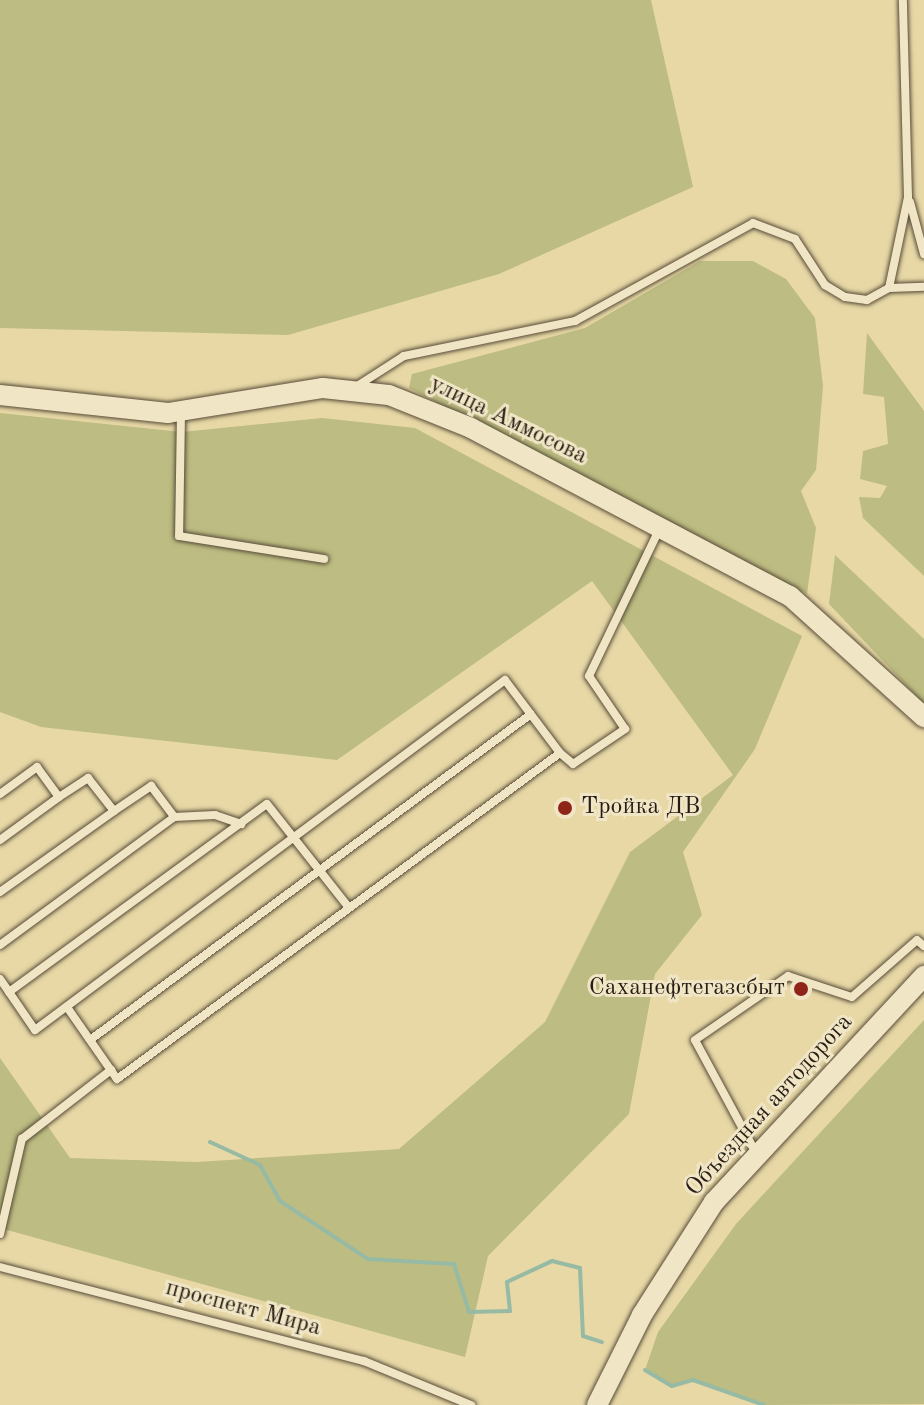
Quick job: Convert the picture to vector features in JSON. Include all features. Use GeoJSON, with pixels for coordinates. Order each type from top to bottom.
{"type":"FeatureCollection","features":[{"type":"Feature","properties":{"kind":"street","name":"улица Аммосова"},"geometry":{"type":"LineString","coordinates":[[0,395],[181,412],[353,389],[471,428],[790,596],[924,717]]}},
{"type":"Feature","properties":{"kind":"street","name":"Объездная автодорога"},"geometry":{"type":"LineString","coordinates":[[597,1405],[650,1302],[714,1202],[756,1153],[924,976]]}},
{"type":"Feature","properties":{"kind":"lane"},"geometry":{"type":"LineString","coordinates":[[889,288],[908,197],[903,0]]}},
{"type":"Feature","properties":{"kind":"lane"},"geometry":{"type":"LineString","coordinates":[[908,197],[924,254]]}},
{"type":"Feature","properties":{"kind":"lane"},"geometry":{"type":"LineString","coordinates":[[353,389],[404,356],[575,321],[753,223],[795,239],[825,285],[845,297],[867,300],[889,288],[924,287]]}},
{"type":"Feature","properties":{"kind":"lane"},"geometry":{"type":"LineString","coordinates":[[181,412],[179,536],[324,559]]}},
{"type":"Feature","properties":{"kind":"lane"},"geometry":{"type":"LineString","coordinates":[[0,979],[35,1030],[505,680],[560,753],[573,764],[625,729],[589,676],[660,527]]}},
{"type":"Feature","properties":{"kind":"lane"},"geometry":{"type":"LineString","coordinates":[[90,1040],[531,714]]}},
{"type":"Feature","properties":{"kind":"lane"},"geometry":{"type":"LineString","coordinates":[[67,1007],[117,1079],[560,753]]}},
{"type":"Feature","properties":{"kind":"lane"},"geometry":{"type":"LineString","coordinates":[[0,794],[37,767],[59,797]]}},
{"type":"Feature","properties":{"kind":"lane"},"geometry":{"type":"LineString","coordinates":[[0,840],[88,778],[114,811]]}},
{"type":"Feature","properties":{"kind":"lane"},"geometry":{"type":"LineString","coordinates":[[0,892],[151,786],[174,817]]}},
{"type":"Feature","properties":{"kind":"lane"},"geometry":{"type":"LineString","coordinates":[[9,992],[267,804],[349,908]]}},
{"type":"Feature","properties":{"kind":"lane"},"geometry":{"type":"LineString","coordinates":[[0,945],[174,817],[215,815],[241,824]]}},
{"type":"Feature","properties":{"kind":"lane"},"geometry":{"type":"LineString","coordinates":[[756,1153],[695,1040],[788,976],[852,997],[917,940],[924,946]]}},
{"type":"Feature","properties":{"kind":"lane"},"geometry":{"type":"LineString","coordinates":[[0,1234],[22,1139],[111,1070]]}},
{"type":"Feature","properties":{"kind":"lane","name":"проспект Мира"},"geometry":{"type":"LineString","coordinates":[[0,1267],[364,1361],[471,1405]]}},
{"type":"Feature","properties":{"kind":"shaded area"},"geometry":{"type":"Polygon","coordinates":[[[0,0],[651,0],[693,187],[499,274],[288,335],[0,328],[0,0]]]}},
{"type":"Feature","properties":{"kind":"shaded area"},"geometry":{"type":"Polygon","coordinates":[[[700,261],[753,261],[786,279],[815,318],[823,386],[816,470],[801,491],[816,528],[807,594],[409,388],[412,374],[585,328],[700,261]]]}},
{"type":"Feature","properties":{"kind":"shaded area"},"geometry":{"type":"Polygon","coordinates":[[[867,333],[924,411],[924,576],[863,518],[859,497],[880,498],[887,486],[860,479],[863,451],[888,444],[884,397],[863,394],[867,333]]]}},
{"type":"Feature","properties":{"kind":"shaded area"},"geometry":{"type":"Polygon","coordinates":[[[0,413],[182,432],[322,418],[415,428],[802,636],[755,749],[683,852],[702,915],[655,974],[629,1114],[488,1256],[465,1357],[0,1228],[0,1058],[70,1158],[197,1162],[399,1149],[545,1022],[630,852],[733,775],[592,581],[337,760],[41,727],[0,712],[0,413]]]}},
{"type":"Feature","properties":{"kind":"shaded area"},"geometry":{"type":"Polygon","coordinates":[[[835,555],[924,639],[924,704],[829,604],[835,555]]]}},
{"type":"Feature","properties":{"kind":"shaded area"},"geometry":{"type":"Polygon","coordinates":[[[924,1020],[924,1404],[764,1405],[693,1380],[672,1386],[645,1370],[658,1332],[736,1224],[924,1020]]]}},
{"type":"Feature","properties":{"kind":"waterway"},"geometry":{"type":"LineString","coordinates":[[210,1142],[260,1165],[280,1201],[368,1259],[454,1264],[469,1312],[510,1311],[507,1282],[552,1261],[580,1268],[583,1336],[602,1342]]}},
{"type":"Feature","properties":{"kind":"waterway"},"geometry":{"type":"LineString","coordinates":[[645,1370],[672,1386],[693,1380],[764,1405]]}},
{"type":"Feature","properties":{"kind":"place","name":"Тройка ДВ"},"geometry":{"type":"Point","coordinates":[565,808]}},
{"type":"Feature","properties":{"kind":"place","name":"Саханефтегазсбыт"},"geometry":{"type":"Point","coordinates":[801,989]}}]}
